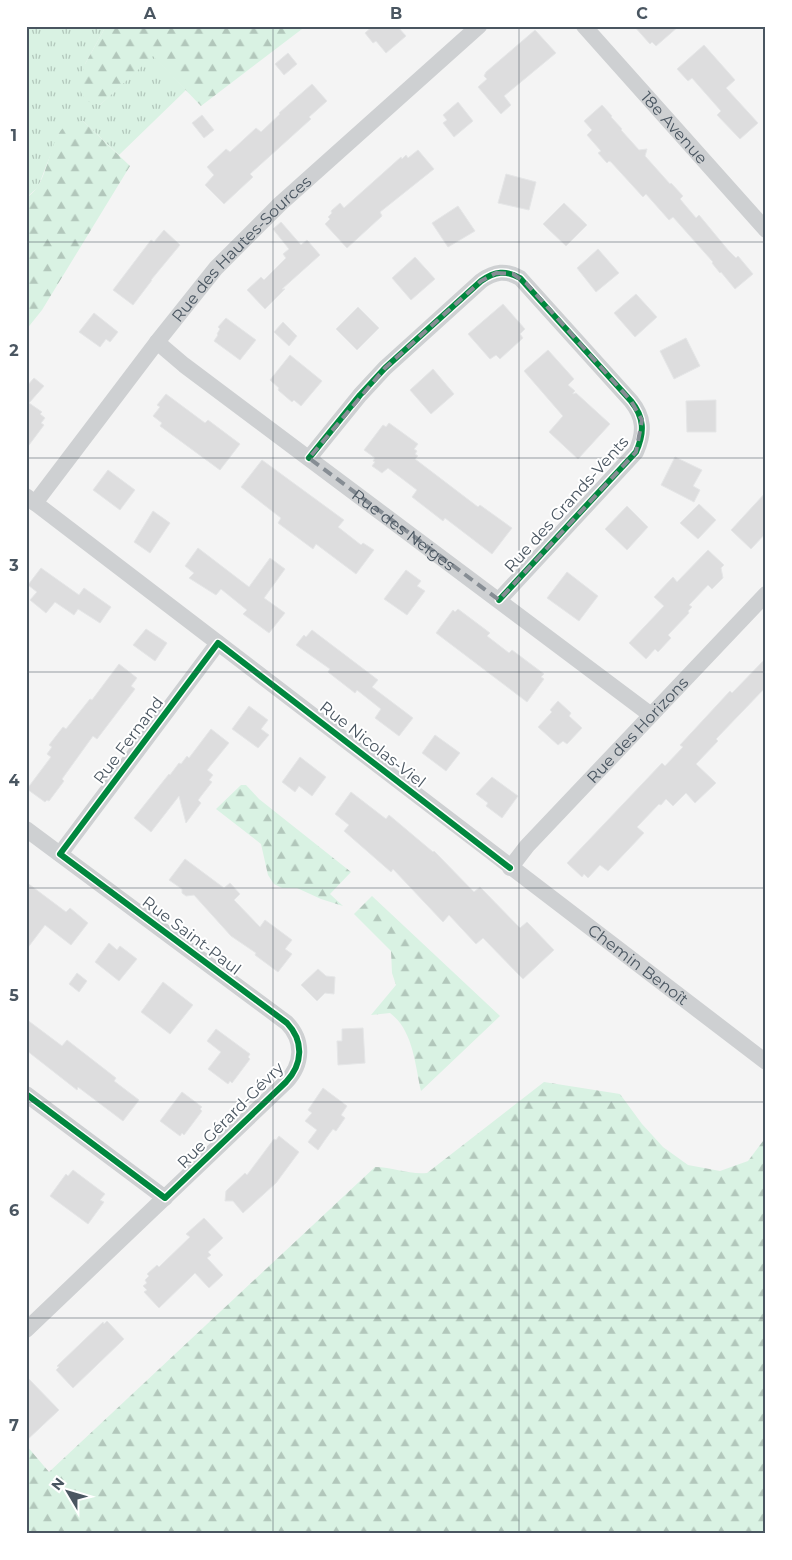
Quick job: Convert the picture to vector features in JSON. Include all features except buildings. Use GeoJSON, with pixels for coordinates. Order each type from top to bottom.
{"type":"FeatureCollection","features":[{"type":"Feature","properties":{"kind":"street","name":"Rue des Hautes-Sources"},"geometry":{"type":"LineString","coordinates":[[31,499],[216,268],[247,235],[479,26]]}},
{"type":"Feature","properties":{"kind":"street","name":"18e Avenue"},"geometry":{"type":"LineString","coordinates":[[584,26],[766,230]]}},
{"type":"Feature","properties":{"kind":"street","name":"Rue des Grands-Vents"},"geometry":{"type":"LineString","coordinates":[[309,458],[374,379],[396,357],[482,281],[496,273],[513,274],[520,278],[638,409],[643,431],[641,442],[636,452],[498,600]]}},
{"type":"Feature","properties":{"kind":"street","name":"Rue des Neiges"},"geometry":{"type":"LineString","coordinates":[[157,342],[184,365],[651,715]]}},
{"type":"Feature","properties":{"kind":"street","name":"Rue Nicolas-Viel"},"geometry":{"type":"LineString","coordinates":[[31,499],[510,868]]}},
{"type":"Feature","properties":{"kind":"street","name":"Rue des Horizons"},"geometry":{"type":"LineString","coordinates":[[510,868],[527,846],[766,594]]}},
{"type":"Feature","properties":{"kind":"street","name":"Rue Fernand"},"geometry":{"type":"LineString","coordinates":[[60,854],[218,643]]}},
{"type":"Feature","properties":{"kind":"street","name":"Rue Saint-Paul"},"geometry":{"type":"LineString","coordinates":[[26,829],[287,1023],[293,1030],[299,1046]]}},
{"type":"Feature","properties":{"kind":"street","name":"Chemin Benoît"},"geometry":{"type":"LineString","coordinates":[[510,868],[766,1062]]}},
{"type":"Feature","properties":{"kind":"street","name":"Rue Gérard-Gévry"},"geometry":{"type":"LineString","coordinates":[[26,1330],[292,1076],[298,1062],[299,1046]]}},
{"type":"Feature","properties":{"kind":"street"},"geometry":{"type":"LineString","coordinates":[[26,1094],[165,1198]]}},
{"type":"Feature","properties":{"kind":"highlighted area"},"geometry":{"type":"Polygon","coordinates":[[[496,273],[513,274],[526,283],[631,401],[642,420],[636,452],[499,600],[309,458],[385,368],[481,281],[496,273]]]}},
{"type":"Feature","properties":{"kind":"green space"},"geometry":{"type":"Polygon","coordinates":[[[26,26],[106,26],[85,64],[100,105],[153,55],[186,90],[119,155],[83,121],[59,133],[38,187],[26,198],[26,26]]]}},
{"type":"Feature","properties":{"kind":"green space"},"geometry":{"type":"Polygon","coordinates":[[[106,26],[306,26],[201,106],[153,56],[100,105],[86,101],[78,87],[85,64],[106,26]]]}},
{"type":"Feature","properties":{"kind":"green space"},"geometry":{"type":"Polygon","coordinates":[[[83,121],[130,166],[42,310],[26,330],[26,198],[40,182],[61,130],[68,124],[83,121]]]}},
{"type":"Feature","properties":{"kind":"green space"},"geometry":{"type":"Polygon","coordinates":[[[241,785],[246,785],[259,799],[351,872],[330,894],[343,906],[297,888],[282,888],[274,884],[268,875],[261,844],[216,809],[241,785]]]}},
{"type":"Feature","properties":{"kind":"green space"},"geometry":{"type":"Polygon","coordinates":[[[372,896],[500,1016],[421,1091],[412,1048],[404,1029],[390,1013],[371,1015],[396,985],[392,973],[391,951],[354,914],[372,896]]]}},
{"type":"Feature","properties":{"kind":"green space"},"geometry":{"type":"Polygon","coordinates":[[[544,1082],[620,1094],[642,1124],[663,1147],[688,1165],[720,1171],[748,1161],[766,1137],[766,1534],[26,1534],[26,1445],[49,1472],[375,1167],[427,1173],[544,1082]]]}},
{"type":"Feature","properties":{"kind":"cycle path"},"geometry":{"type":"LineString","coordinates":[[309,458],[360,395],[385,368],[481,281],[491,275],[500,273],[520,278],[631,401],[639,413],[642,431],[636,452],[499,600]]}},
{"type":"Feature","properties":{"kind":"cycle path"},"geometry":{"type":"LineString","coordinates":[[26,1094],[165,1198],[286,1082],[296,1068],[299,1045],[293,1030],[287,1023],[60,854],[218,643],[510,868]]}}]}
